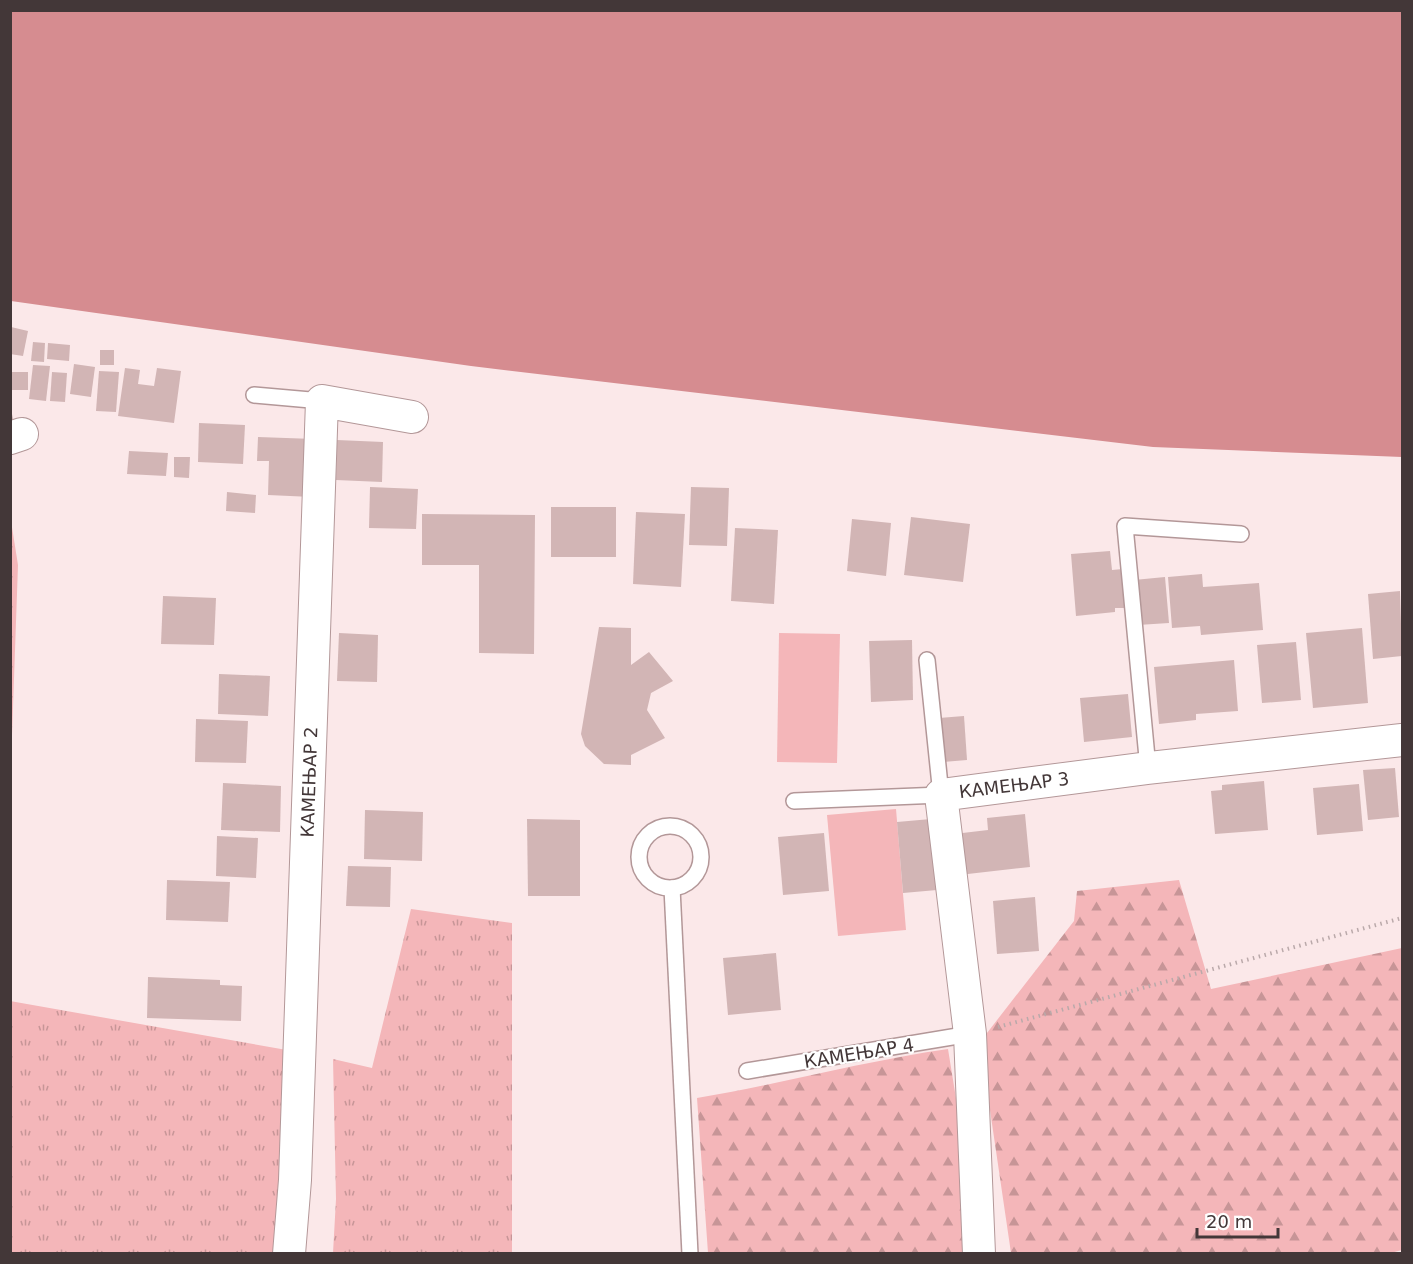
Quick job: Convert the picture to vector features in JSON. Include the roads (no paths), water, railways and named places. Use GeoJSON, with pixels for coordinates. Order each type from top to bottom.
{"type":"FeatureCollection","features":[{"type":"Feature","properties":{"kind":"street"},"geometry":{"type":"LineString","coordinates":[[322,401],[412,417]]}},
{"type":"Feature","properties":{"kind":"street","name":"КАМЕЊАР 2"},"geometry":{"type":"LineString","coordinates":[[289,1254],[295,1180],[322,401]]}},
{"type":"Feature","properties":{"kind":"street","name":"КАМЕЊАР 3"},"geometry":{"type":"LineString","coordinates":[[979,1254],[970,1034],[941,795],[1148,768],[1402,740]]}},
{"type":"Feature","properties":{"kind":"lane"},"geometry":{"type":"LineString","coordinates":[[254,395],[322,401]]}},
{"type":"Feature","properties":{"kind":"lane"},"geometry":{"type":"LineString","coordinates":[[1148,768],[1125,526],[1241,534]]}},
{"type":"Feature","properties":{"kind":"lane"},"geometry":{"type":"LineString","coordinates":[[794,801],[941,795],[927,660]]}},
{"type":"Feature","properties":{"kind":"lane"},"geometry":{"type":"LineString","coordinates":[[673,826],[684,829],[693,836],[699,846],[701,857],[699,869],[693,878],[683,885],[672,888],[661,887],[650,882],[643,874],[639,863],[639,851],[643,841],[651,832],[661,827],[673,826]]}},
{"type":"Feature","properties":{"kind":"lane"},"geometry":{"type":"LineString","coordinates":[[672,888],[690,1254]]}},
{"type":"Feature","properties":{"kind":"lane","name":"КАМЕЊАР 4"},"geometry":{"type":"LineString","coordinates":[[747,1071],[970,1034]]}}]}
